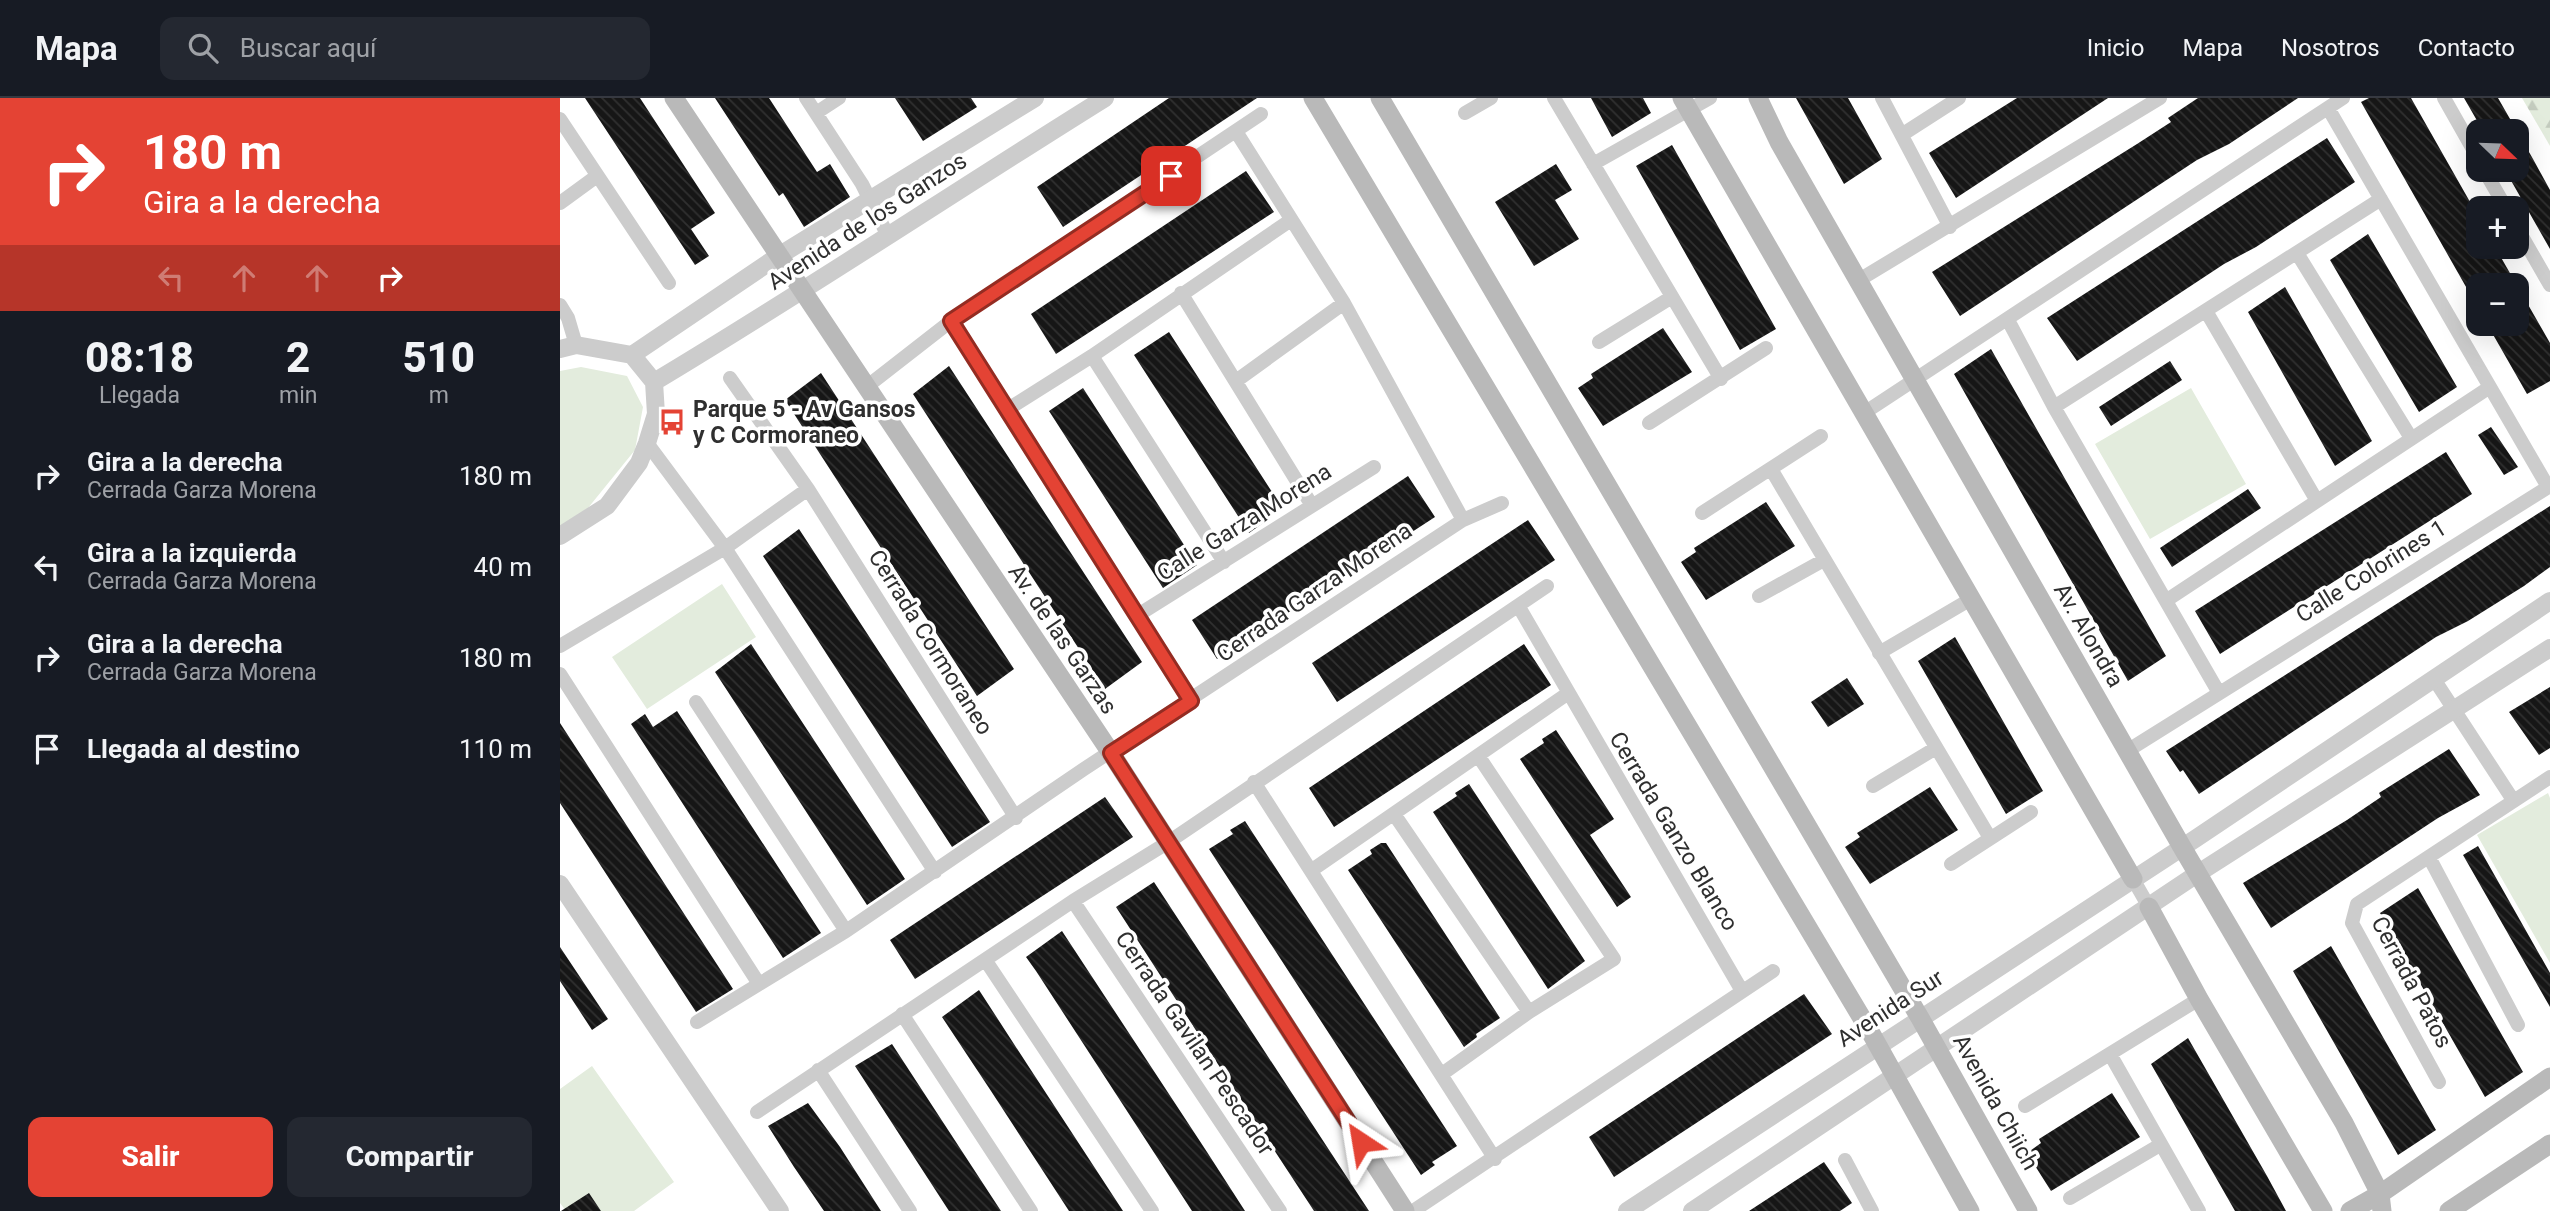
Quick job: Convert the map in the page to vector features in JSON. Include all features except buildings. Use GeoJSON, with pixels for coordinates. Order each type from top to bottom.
{"type":"FeatureCollection","features":[{"type":"Feature","properties":{"kind":"main road","name":"Av. de las Garzas"},"geometry":{"type":"LineString","coordinates":[[674,98],[865,388],[1118,749],[1167,843],[1405,1211]]}},
{"type":"Feature","properties":{"kind":"main road"},"geometry":{"type":"LineString","coordinates":[[1313,98],[1878,1046],[1970,1211]]}},
{"type":"Feature","properties":{"kind":"main road","name":"Avenida Chiich"},"geometry":{"type":"LineString","coordinates":[[1380,98],[1938,1048],[2028,1211]]}},
{"type":"Feature","properties":{"kind":"main road","name":"Av. Alondra"},"geometry":{"type":"LineString","coordinates":[[1758,98],[1779,142],[1866,276],[1916,382],[2135,746],[2182,847],[2344,1124],[2381,1203]]}},
{"type":"Feature","properties":{"kind":"main road"},"geometry":{"type":"LineString","coordinates":[[1682,108],[1864,414],[2133,879]]}},
{"type":"Feature","properties":{"kind":"main road"},"geometry":{"type":"LineString","coordinates":[[2149,906],[2191,1003],[2323,1211]]}},
{"type":"Feature","properties":{"kind":"main road"},"geometry":{"type":"LineString","coordinates":[[2350,1211],[2381,1203],[2550,1077]]}},
{"type":"Feature","properties":{"kind":"main road"},"geometry":{"type":"LineString","coordinates":[[2449,1211],[2550,1144]]}},
{"type":"Feature","properties":{"kind":"street"},"geometry":{"type":"LineString","coordinates":[[806,98],[871,202],[887,234]]}},
{"type":"Feature","properties":{"kind":"street"},"geometry":{"type":"LineString","coordinates":[[816,113],[839,98]]}},
{"type":"Feature","properties":{"kind":"street","name":"Avenida de los Ganzos"},"geometry":{"type":"LineString","coordinates":[[632,355],[777,257],[871,202],[1035,98]]}},
{"type":"Feature","properties":{"kind":"street","name":"Avenida de los Ganzos"},"geometry":{"type":"LineString","coordinates":[[654,382],[802,293],[887,234],[1105,98]]}},
{"type":"Feature","properties":{"kind":"street"},"geometry":{"type":"LineString","coordinates":[[1465,113],[1491,98]]}},
{"type":"Feature","properties":{"kind":"street"},"geometry":{"type":"LineString","coordinates":[[1554,98],[1721,379]]}},
{"type":"Feature","properties":{"kind":"street"},"geometry":{"type":"LineString","coordinates":[[1593,164],[1682,108],[1710,98]]}},
{"type":"Feature","properties":{"kind":"street"},"geometry":{"type":"LineString","coordinates":[[1882,98],[1950,227]]}},
{"type":"Feature","properties":{"kind":"street"},"geometry":{"type":"LineString","coordinates":[[1903,134],[1959,98]]}},
{"type":"Feature","properties":{"kind":"street"},"geometry":{"type":"LineString","coordinates":[[1866,276],[2160,98]]}},
{"type":"Feature","properties":{"kind":"street"},"geometry":{"type":"LineString","coordinates":[[1864,414],[2343,98]]}},
{"type":"Feature","properties":{"kind":"street"},"geometry":{"type":"LineString","coordinates":[[2444,98],[2466,137]]}},
{"type":"Feature","properties":{"kind":"street","name":"Calle Colorines 1"},"geometry":{"type":"LineString","coordinates":[[2135,746],[2549,486],[2328,108]]}},
{"type":"Feature","properties":{"kind":"street"},"geometry":{"type":"LineString","coordinates":[[865,388],[951,321],[1237,133],[1261,114]]}},
{"type":"Feature","properties":{"kind":"street"},"geometry":{"type":"LineString","coordinates":[[560,119],[669,283]]}},
{"type":"Feature","properties":{"kind":"street"},"geometry":{"type":"LineString","coordinates":[[1237,133],[1344,303],[1463,520]]}},
{"type":"Feature","properties":{"kind":"street"},"geometry":{"type":"LineString","coordinates":[[560,203],[597,176]]}},
{"type":"Feature","properties":{"kind":"street"},"geometry":{"type":"LineString","coordinates":[[2054,407],[2381,199]]}},
{"type":"Feature","properties":{"kind":"street"},"geometry":{"type":"LineString","coordinates":[[1008,409],[1092,356],[1291,220]]}},
{"type":"Feature","properties":{"kind":"street"},"geometry":{"type":"LineString","coordinates":[[2529,249],[2550,285]]}},
{"type":"Feature","properties":{"kind":"street"},"geometry":{"type":"LineString","coordinates":[[2297,253],[2412,439]]}},
{"type":"Feature","properties":{"kind":"street"},"geometry":{"type":"LineString","coordinates":[[1181,293],[1311,504]]}},
{"type":"Feature","properties":{"kind":"street"},"geometry":{"type":"LineString","coordinates":[[1599,342],[1672,297]]}},
{"type":"Feature","properties":{"kind":"street"},"geometry":{"type":"LineString","coordinates":[[1236,381],[1344,303]]}},
{"type":"Feature","properties":{"kind":"street"},"geometry":{"type":"LineString","coordinates":[[560,305],[568,318],[568,347],[632,355],[654,382],[656,414],[639,463],[607,506],[560,536]]}},
{"type":"Feature","properties":{"kind":"street"},"geometry":{"type":"LineString","coordinates":[[2206,311],[2316,501]]}},
{"type":"Feature","properties":{"kind":"street"},"geometry":{"type":"LineString","coordinates":[[2008,320],[2054,407],[2219,693]]}},
{"type":"Feature","properties":{"kind":"street"},"geometry":{"type":"LineString","coordinates":[[951,321],[1191,701]]}},
{"type":"Feature","properties":{"kind":"street"},"geometry":{"type":"LineString","coordinates":[[1649,423],[1766,348]]}},
{"type":"Feature","properties":{"kind":"street"},"geometry":{"type":"LineString","coordinates":[[1092,356],[1224,562]]}},
{"type":"Feature","properties":{"kind":"street","name":"Cerrada Cormoraneo"},"geometry":{"type":"LineString","coordinates":[[730,378],[736,392],[808,489],[1016,818]]}},
{"type":"Feature","properties":{"kind":"street"},"geometry":{"type":"LineString","coordinates":[[2167,600],[2490,387]]}},
{"type":"Feature","properties":{"kind":"street"},"geometry":{"type":"LineString","coordinates":[[1702,513],[1821,436]]}},
{"type":"Feature","properties":{"kind":"street"},"geometry":{"type":"LineString","coordinates":[[647,443],[725,548],[935,873]]}},
{"type":"Feature","properties":{"kind":"street","name":"Calle Garza Morena"},"geometry":{"type":"LineString","coordinates":[[1138,615],[1311,504],[1374,467]]}},
{"type":"Feature","properties":{"kind":"street"},"geometry":{"type":"LineString","coordinates":[[1771,468],[1990,838]]}},
{"type":"Feature","properties":{"kind":"street"},"geometry":{"type":"LineString","coordinates":[[560,646],[725,548],[808,489]]}},
{"type":"Feature","properties":{"kind":"street","name":"Cerrada Garza Morena"},"geometry":{"type":"LineString","coordinates":[[1118,749],[1463,520],[1502,503]]}},
{"type":"Feature","properties":{"kind":"street"},"geometry":{"type":"LineString","coordinates":[[1759,596],[1825,560]]}},
{"type":"Feature","properties":{"kind":"street"},"geometry":{"type":"LineString","coordinates":[[757,1112],[1073,901],[1167,843],[1254,782],[1520,607],[1547,586]]}},
{"type":"Feature","properties":{"kind":"street"},"geometry":{"type":"LineString","coordinates":[[1879,653],[1971,599]]}},
{"type":"Feature","properties":{"kind":"street","name":"Avenida Sur"},"geometry":{"type":"LineString","coordinates":[[1627,1211],[2182,847],[2550,601]]}},
{"type":"Feature","properties":{"kind":"street","name":"Cerrada Ganzo Blanco"},"geometry":{"type":"LineString","coordinates":[[1520,607],[1567,694],[1742,990]]}},
{"type":"Feature","properties":{"kind":"street"},"geometry":{"type":"LineString","coordinates":[[1692,1211],[2197,874],[2458,717],[2550,648]]}},
{"type":"Feature","properties":{"kind":"street"},"geometry":{"type":"LineString","coordinates":[[560,674],[759,984]]}},
{"type":"Feature","properties":{"kind":"street"},"geometry":{"type":"LineString","coordinates":[[2434,679],[2513,800]]}},
{"type":"Feature","properties":{"kind":"street"},"geometry":{"type":"LineString","coordinates":[[1312,870],[1567,694]]}},
{"type":"Feature","properties":{"kind":"street"},"geometry":{"type":"LineString","coordinates":[[696,702],[846,931]]}},
{"type":"Feature","properties":{"kind":"street"},"geometry":{"type":"LineString","coordinates":[[1873,786],[1936,748]]}},
{"type":"Feature","properties":{"kind":"street"},"geometry":{"type":"LineString","coordinates":[[697,1022],[846,931],[1118,749]]}},
{"type":"Feature","properties":{"kind":"street"},"geometry":{"type":"LineString","coordinates":[[1443,1074],[1529,1012],[1614,959],[1479,757]]}},
{"type":"Feature","properties":{"kind":"street","name":"Cerrada Patos"},"geometry":{"type":"LineString","coordinates":[[2439,1082],[2352,923],[2357,904],[2550,777]]}},
{"type":"Feature","properties":{"kind":"street"},"geometry":{"type":"LineString","coordinates":[[1254,782],[1495,1159]]}},
{"type":"Feature","properties":{"kind":"street"},"geometry":{"type":"LineString","coordinates":[[1951,864],[2031,812]]}},
{"type":"Feature","properties":{"kind":"street"},"geometry":{"type":"LineString","coordinates":[[1394,814],[1529,1012]]}},
{"type":"Feature","properties":{"kind":"street"},"geometry":{"type":"LineString","coordinates":[[2429,857],[2518,1024]]}},
{"type":"Feature","properties":{"kind":"street"},"geometry":{"type":"LineString","coordinates":[[2133,879],[2149,906]]}},
{"type":"Feature","properties":{"kind":"street"},"geometry":{"type":"LineString","coordinates":[[560,884],[780,1211]]}},
{"type":"Feature","properties":{"kind":"street","name":"Cerrada Gavilan Pescador"},"geometry":{"type":"LineString","coordinates":[[1073,901],[1280,1211]]}},
{"type":"Feature","properties":{"kind":"street"},"geometry":{"type":"LineString","coordinates":[[986,961],[1152,1211]]}},
{"type":"Feature","properties":{"kind":"street"},"geometry":{"type":"LineString","coordinates":[[1413,1211],[1495,1159],[1773,971]]}},
{"type":"Feature","properties":{"kind":"street"},"geometry":{"type":"LineString","coordinates":[[2025,1106],[2191,1003]]}},
{"type":"Feature","properties":{"kind":"street"},"geometry":{"type":"LineString","coordinates":[[902,1014],[1031,1211]]}},
{"type":"Feature","properties":{"kind":"street"},"geometry":{"type":"LineString","coordinates":[[2110,1054],[2199,1211]]}},
{"type":"Feature","properties":{"kind":"street"},"geometry":{"type":"LineString","coordinates":[[818,1070],[910,1211]]}},
{"type":"Feature","properties":{"kind":"street"},"geometry":{"type":"LineString","coordinates":[[2070,1198],[2160,1144]]}},
{"type":"Feature","properties":{"kind":"street"},"geometry":{"type":"LineString","coordinates":[[1844,1160],[1872,1211]]}},
{"type":"Feature","properties":{"kind":"green space"},"geometry":{"type":"Polygon","coordinates":[[[2522,98],[2550,98],[2550,146],[2522,98]]]}},
{"type":"Feature","properties":{"kind":"green space"},"geometry":{"type":"Polygon","coordinates":[[[581,367],[627,376],[643,407],[635,450],[588,508],[560,526],[560,371],[581,367]]]}},
{"type":"Feature","properties":{"kind":"green space"},"geometry":{"type":"Polygon","coordinates":[[[2191,388],[2246,484],[2150,539],[2095,444],[2191,388]]]}},
{"type":"Feature","properties":{"kind":"green space"},"geometry":{"type":"Polygon","coordinates":[[[722,584],[756,637],[647,709],[612,657],[722,584]]]}},
{"type":"Feature","properties":{"kind":"green space"},"geometry":{"type":"Polygon","coordinates":[[[2548,793],[2550,798],[2550,963],[2477,835],[2548,793]]]}},
{"type":"Feature","properties":{"kind":"green space"},"geometry":{"type":"Polygon","coordinates":[[[592,1066],[674,1182],[634,1211],[566,1211],[560,1203],[560,1089],[592,1066]]]}},
{"type":"Feature","properties":{"kind":"place","name":"Parque 5 - Av Gansos y C Cormoraneo"},"geometry":{"type":"Point","coordinates":[672,422]}},
{"type":"Feature","properties":{"kind":"route"},"geometry":{"type":"LineString","coordinates":[[1171,176],[951,321],[1191,701],[1111,753],[1361,1142]]}}]}
